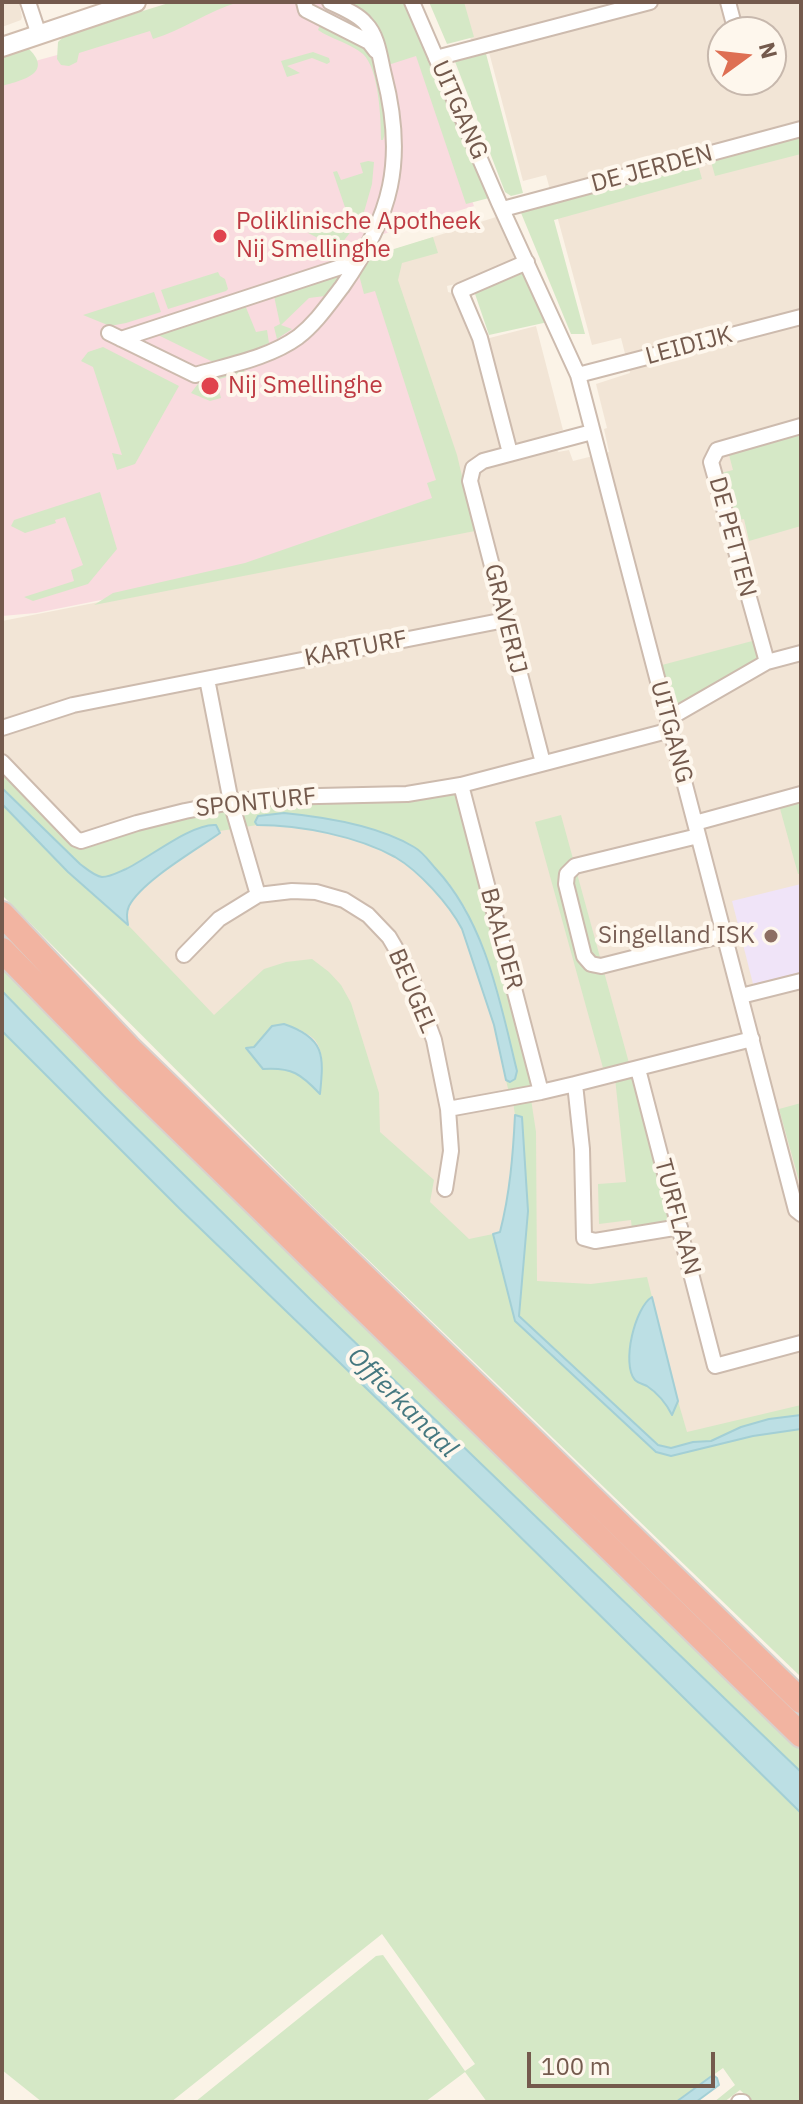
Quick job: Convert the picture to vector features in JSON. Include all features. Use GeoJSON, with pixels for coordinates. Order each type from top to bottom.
{"type":"FeatureCollection","features":[{"type":"Feature","properties":{"kind":"highway"},"geometry":{"type":"LineString","coordinates":[[2,914],[128,1047],[801,1701]]}},
{"type":"Feature","properties":{"kind":"highway"},"geometry":{"type":"LineString","coordinates":[[2,950],[140,1091],[801,1735]]}},
{"type":"Feature","properties":{"kind":"street"},"geometry":{"type":"LineString","coordinates":[[28,2],[39,35]]}},
{"type":"Feature","properties":{"kind":"street"},"geometry":{"type":"LineString","coordinates":[[2,47],[136,2]]}},
{"type":"Feature","properties":{"kind":"street"},"geometry":{"type":"LineString","coordinates":[[372,30],[308,2],[306,10],[369,42],[377,52]]}},
{"type":"Feature","properties":{"kind":"street"},"geometry":{"type":"LineString","coordinates":[[330,2],[364,20],[372,30],[391,102],[392,178],[385,211],[364,255],[320,317],[296,338],[268,353],[195,375],[115,336],[359,261]]}},
{"type":"Feature","properties":{"kind":"street","name":"UITGANG"},"geometry":{"type":"LineString","coordinates":[[412,2],[578,375],[798,1212]]}},
{"type":"Feature","properties":{"kind":"street"},"geometry":{"type":"LineString","coordinates":[[436,58],[650,2]]}},
{"type":"Feature","properties":{"kind":"street","name":"DE JERDEN"},"geometry":{"type":"LineString","coordinates":[[503,209],[801,129]]}},
{"type":"Feature","properties":{"kind":"street"},"geometry":{"type":"LineString","coordinates":[[510,453],[480,338],[460,291],[527,262]]}},
{"type":"Feature","properties":{"kind":"street","name":"LEIDIJK"},"geometry":{"type":"LineString","coordinates":[[578,375],[801,317]]}},
{"type":"Feature","properties":{"kind":"street","name":"DE PETTEN"},"geometry":{"type":"LineString","coordinates":[[767,662],[711,462],[717,450],[801,426]]}},
{"type":"Feature","properties":{"kind":"street","name":"GRAVERIJ"},"geometry":{"type":"LineString","coordinates":[[543,763],[470,481],[473,468],[483,461],[592,432]]}},
{"type":"Feature","properties":{"kind":"street","name":"KARTURF"},"geometry":{"type":"LineString","coordinates":[[2,728],[73,705],[505,620]]}},
{"type":"Feature","properties":{"kind":"street"},"geometry":{"type":"LineString","coordinates":[[543,763],[670,725],[767,662],[801,653]]}},
{"type":"Feature","properties":{"kind":"street"},"geometry":{"type":"LineString","coordinates":[[207,679],[231,802],[258,895]]}},
{"type":"Feature","properties":{"kind":"street","name":"SPONTURF"},"geometry":{"type":"LineString","coordinates":[[2,762],[81,841],[137,823],[231,802],[275,797],[407,794],[461,785],[543,763]]}},
{"type":"Feature","properties":{"kind":"street","name":"BAALDER"},"geometry":{"type":"LineString","coordinates":[[461,785],[541,1092]]}},
{"type":"Feature","properties":{"kind":"street"},"geometry":{"type":"LineString","coordinates":[[724,935],[601,966],[591,964],[584,956],[566,884],[567,874],[575,866],[696,830],[801,794]]}},
{"type":"Feature","properties":{"kind":"street","name":"BEUGEL"},"geometry":{"type":"LineString","coordinates":[[184,955],[219,919],[258,895],[316,892],[344,900],[368,915],[389,937],[409,971],[434,1040],[448,1109],[451,1151],[445,1189]]}},
{"type":"Feature","properties":{"kind":"street"},"geometry":{"type":"LineString","coordinates":[[741,996],[801,981]]}},
{"type":"Feature","properties":{"kind":"street"},"geometry":{"type":"LineString","coordinates":[[448,1109],[541,1092],[752,1039]]}},
{"type":"Feature","properties":{"kind":"street","name":"TURFLAAN"},"geometry":{"type":"LineString","coordinates":[[638,1069],[715,1366],[801,1343]]}},
{"type":"Feature","properties":{"kind":"street"},"geometry":{"type":"LineString","coordinates":[[575,1084],[582,1149],[584,1238],[595,1241],[680,1227]]}},
{"type":"Feature","properties":{"kind":"shaded area"},"geometry":{"type":"Polygon","coordinates":[[[2,2],[34,2],[20,7],[21,20],[2,27],[2,2]]]}},
{"type":"Feature","properties":{"kind":"shaded area","name":"Nij Smellinghe"},"geometry":{"type":"Polygon","coordinates":[[[202,2],[398,2],[423,58],[474,206],[380,235],[453,492],[221,576],[36,613],[2,616],[2,70],[83,48],[202,2]]]}},
{"type":"Feature","properties":{"kind":"shaded area"},"geometry":{"type":"Polygon","coordinates":[[[461,2],[801,2],[801,1411],[691,1437],[96,921],[126,892],[101,865],[2,775],[2,621],[222,578],[386,252],[496,217],[514,257],[511,264],[480,278],[447,286],[448,292],[459,295],[478,341],[536,326],[563,430],[552,433],[558,452],[569,450],[573,461],[609,452],[604,429],[607,428],[596,384],[630,373],[621,338],[592,345],[546,175],[523,181],[485,37],[471,40],[461,2]]]}},
{"type":"Feature","properties":{"kind":"shaded area","name":"Singelland ISK"},"geometry":{"type":"Polygon","coordinates":[[[801,884],[801,972],[753,984],[732,901],[801,884]]]}},
{"type":"Feature","properties":{"kind":"green space"},"geometry":{"type":"Polygon","coordinates":[[[172,2],[239,2],[153,39],[150,31],[79,53],[77,62],[69,66],[61,65],[57,59],[58,42],[65,35],[172,2]]]}},
{"type":"Feature","properties":{"kind":"green space"},"geometry":{"type":"Polygon","coordinates":[[[344,2],[405,2],[489,198],[466,204],[416,56],[388,65],[372,17],[344,2]]]}},
{"type":"Feature","properties":{"kind":"green space"},"geometry":{"type":"Polygon","coordinates":[[[429,2],[464,2],[474,37],[447,44],[429,2]]]}},
{"type":"Feature","properties":{"kind":"green space"},"geometry":{"type":"Polygon","coordinates":[[[320,25],[355,42],[370,56],[379,79],[384,108],[383,140],[376,82],[368,61],[358,50],[318,30],[320,25]]]}},
{"type":"Feature","properties":{"kind":"green space"},"geometry":{"type":"Polygon","coordinates":[[[27,47],[35,56],[37,69],[27,78],[2,86],[2,55],[27,47]]]}},
{"type":"Feature","properties":{"kind":"green space"},"geometry":{"type":"Polygon","coordinates":[[[485,50],[523,193],[511,196],[505,192],[454,59],[485,50]]]}},
{"type":"Feature","properties":{"kind":"green space"},"geometry":{"type":"Polygon","coordinates":[[[313,52],[329,58],[330,62],[327,64],[312,58],[287,66],[300,73],[287,77],[281,61],[313,52]]]}},
{"type":"Feature","properties":{"kind":"green space"},"geometry":{"type":"Polygon","coordinates":[[[801,135],[801,154],[715,176],[710,158],[801,135]]]}},
{"type":"Feature","properties":{"kind":"green space"},"geometry":{"type":"Polygon","coordinates":[[[697,161],[702,179],[554,220],[585,334],[571,334],[519,208],[697,161]]]}},
{"type":"Feature","properties":{"kind":"green space"},"geometry":{"type":"Polygon","coordinates":[[[374,162],[372,184],[362,219],[357,223],[349,219],[333,172],[337,171],[341,180],[363,173],[360,163],[374,162]]]}},
{"type":"Feature","properties":{"kind":"green space"},"geometry":{"type":"Polygon","coordinates":[[[344,222],[356,225],[338,248],[308,233],[344,222]]]}},
{"type":"Feature","properties":{"kind":"green space"},"geometry":{"type":"Polygon","coordinates":[[[433,237],[438,253],[402,263],[398,280],[457,455],[475,531],[94,605],[113,593],[245,563],[432,498],[427,483],[436,480],[375,291],[364,294],[359,275],[368,257],[433,237]]]}},
{"type":"Feature","properties":{"kind":"green space"},"geometry":{"type":"Polygon","coordinates":[[[524,270],[548,322],[489,335],[474,291],[524,270]]]}},
{"type":"Feature","properties":{"kind":"green space"},"geometry":{"type":"Polygon","coordinates":[[[218,272],[225,279],[226,291],[168,309],[161,290],[218,272]]]}},
{"type":"Feature","properties":{"kind":"green space"},"geometry":{"type":"Polygon","coordinates":[[[342,272],[325,296],[309,298],[281,325],[292,329],[277,339],[274,327],[280,324],[274,296],[342,272]]]}},
{"type":"Feature","properties":{"kind":"green space"},"geometry":{"type":"Polygon","coordinates":[[[154,292],[161,312],[110,326],[83,315],[154,292]]]}},
{"type":"Feature","properties":{"kind":"green space"},"geometry":{"type":"Polygon","coordinates":[[[245,305],[256,332],[267,330],[269,343],[247,353],[215,363],[158,335],[245,305]]]}},
{"type":"Feature","properties":{"kind":"green space"},"geometry":{"type":"Polygon","coordinates":[[[103,347],[179,386],[135,464],[117,470],[112,453],[122,455],[93,367],[81,361],[88,352],[103,347]]]}},
{"type":"Feature","properties":{"kind":"green space"},"geometry":{"type":"Polygon","coordinates":[[[245,368],[244,372],[216,380],[221,398],[210,401],[191,393],[201,380],[245,368]]]}},
{"type":"Feature","properties":{"kind":"green space"},"geometry":{"type":"Polygon","coordinates":[[[801,430],[801,526],[749,541],[744,519],[734,521],[721,473],[733,470],[728,451],[801,430]]]}},
{"type":"Feature","properties":{"kind":"green space"},"geometry":{"type":"Polygon","coordinates":[[[100,492],[117,549],[88,584],[33,601],[24,597],[74,581],[71,570],[83,565],[65,517],[25,533],[11,526],[14,520],[100,492]]]}},
{"type":"Feature","properties":{"kind":"green space"},"geometry":{"type":"Polygon","coordinates":[[[756,640],[761,659],[674,710],[662,665],[756,640]]]}},
{"type":"Feature","properties":{"kind":"green space"},"geometry":{"type":"Polygon","coordinates":[[[2,770],[86,845],[94,846],[223,808],[387,802],[434,796],[451,790],[456,795],[535,1082],[532,1089],[509,1093],[506,1080],[517,1071],[487,961],[466,909],[449,883],[400,840],[313,816],[284,813],[258,816],[257,825],[220,831],[216,825],[165,846],[133,865],[104,877],[94,875],[80,864],[2,788],[2,770]]]}},
{"type":"Feature","properties":{"kind":"green space"},"geometry":{"type":"Polygon","coordinates":[[[801,799],[801,873],[798,874],[779,805],[801,799]]]}},
{"type":"Feature","properties":{"kind":"green space"},"geometry":{"type":"Polygon","coordinates":[[[2,804],[68,872],[128,925],[214,1015],[264,969],[312,959],[329,972],[351,1003],[379,1093],[380,1132],[434,1180],[430,1202],[469,1239],[493,1234],[513,1311],[519,1315],[528,1211],[522,1117],[515,1115],[513,1102],[531,1099],[536,1132],[537,1281],[591,1284],[647,1277],[652,1297],[635,1323],[629,1361],[631,1372],[635,1380],[661,1398],[672,1414],[678,1401],[687,1432],[801,1405],[801,1677],[307,1201],[2,895],[2,804]],[[299,1029],[247,1048],[280,1068],[297,1073],[320,1093],[321,1052],[315,1040],[299,1029]]]}},
{"type":"Feature","properties":{"kind":"green space"},"geometry":{"type":"Polygon","coordinates":[[[561,815],[629,1063],[603,1068],[535,822],[561,815]]]}},
{"type":"Feature","properties":{"kind":"green space"},"geometry":{"type":"Polygon","coordinates":[[[2,964],[801,1750],[801,1772],[298,1288],[100,1091],[2,991],[2,964]]]}},
{"type":"Feature","properties":{"kind":"green space"},"geometry":{"type":"Polygon","coordinates":[[[2,1031],[179,1208],[801,1813],[801,2102],[753,2102],[740,2090],[724,2102],[714,2102],[735,2085],[723,2068],[676,2102],[487,2102],[465,2072],[425,2102],[195,2102],[376,1956],[383,1955],[465,2071],[475,2064],[382,1934],[171,2102],[42,2102],[2,2070],[2,1031]]]}},
{"type":"Feature","properties":{"kind":"green space"},"geometry":{"type":"Polygon","coordinates":[[[634,1073],[675,1223],[632,1230],[631,1220],[599,1224],[598,1184],[626,1182],[615,1078],[634,1073]]]}},
{"type":"Feature","properties":{"kind":"green space"},"geometry":{"type":"Polygon","coordinates":[[[801,1103],[801,1188],[779,1109],[801,1103]]]}},
{"type":"Feature","properties":{"kind":"water"},"geometry":{"type":"Polygon","coordinates":[[[2,788],[80,864],[102,877],[126,869],[195,829],[216,825],[220,833],[145,886],[129,906],[128,925],[68,872],[2,804],[2,788]]]}},
{"type":"Feature","properties":{"kind":"water"},"geometry":{"type":"Polygon","coordinates":[[[284,813],[334,820],[385,833],[414,847],[428,860],[453,890],[479,938],[504,1018],[517,1071],[515,1079],[510,1082],[506,1080],[494,1025],[462,929],[441,899],[414,871],[380,850],[328,833],[257,825],[255,822],[258,816],[284,813]]]}},
{"type":"Feature","properties":{"kind":"water","name":"Offierkanaal"},"geometry":{"type":"Polygon","coordinates":[[[2,991],[311,1300],[801,1772],[801,1813],[179,1208],[2,1031],[2,991]]]}},
{"type":"Feature","properties":{"kind":"water"},"geometry":{"type":"Polygon","coordinates":[[[284,1024],[307,1035],[319,1050],[322,1069],[320,1094],[295,1073],[263,1069],[246,1048],[254,1047],[272,1026],[284,1024]]]}},
{"type":"Feature","properties":{"kind":"water"},"geometry":{"type":"Polygon","coordinates":[[[515,1115],[522,1117],[528,1211],[519,1316],[658,1445],[671,1448],[711,1441],[741,1427],[801,1415],[801,1429],[753,1436],[671,1456],[656,1452],[515,1321],[493,1234],[500,1232],[506,1203],[515,1115]]]}},
{"type":"Feature","properties":{"kind":"water"},"geometry":{"type":"Polygon","coordinates":[[[652,1297],[678,1401],[672,1415],[659,1396],[636,1381],[629,1362],[635,1323],[652,1297]]]}},
{"type":"Feature","properties":{"kind":"water"},"geometry":{"type":"Polygon","coordinates":[[[713,2075],[719,2085],[696,2102],[676,2102],[713,2075]]]}},
{"type":"Feature","properties":{"kind":"place","name":"Poliklinische Apotheek Nij Smellinghe"},"geometry":{"type":"Point","coordinates":[220,236]}},
{"type":"Feature","properties":{"kind":"place","name":"Nij Smellinghe"},"geometry":{"type":"Point","coordinates":[210,386]}},
{"type":"Feature","properties":{"kind":"place","name":"Singelland ISK"},"geometry":{"type":"Point","coordinates":[771,936]}}]}
